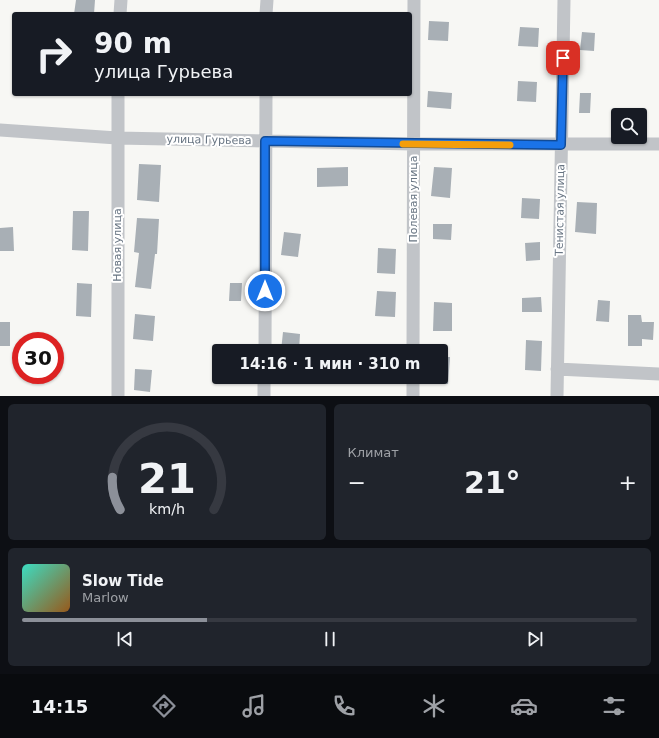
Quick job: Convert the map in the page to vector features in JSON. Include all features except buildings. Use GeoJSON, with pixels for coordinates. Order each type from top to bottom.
{"type":"FeatureCollection","features":[{"type":"Feature","properties":{"kind":"street"},"geometry":{"type":"LineString","coordinates":[[120,12],[121,0]]}},
{"type":"Feature","properties":{"kind":"street"},"geometry":{"type":"LineString","coordinates":[[266,12],[267,0]]}},
{"type":"Feature","properties":{"kind":"street","name":"Полевая улица"},"geometry":{"type":"LineString","coordinates":[[413,344],[414,0]]}},
{"type":"Feature","properties":{"kind":"street","name":"Тенистая улица"},"geometry":{"type":"LineString","coordinates":[[556,396],[564,0]]}},
{"type":"Feature","properties":{"kind":"street","name":"Новая улица"},"geometry":{"type":"LineString","coordinates":[[118,96],[118,396]]}},
{"type":"Feature","properties":{"kind":"street"},"geometry":{"type":"LineString","coordinates":[[264,344],[266,96]]}},
{"type":"Feature","properties":{"kind":"street","name":"улица Гурьева"},"geometry":{"type":"LineString","coordinates":[[0,130],[117,138],[413,144],[659,144]]}},
{"type":"Feature","properties":{"kind":"street"},"geometry":{"type":"LineString","coordinates":[[557,369],[659,374]]}},
{"type":"Feature","properties":{"kind":"street"},"geometry":{"type":"LineString","coordinates":[[264,384],[264,396]]}},
{"type":"Feature","properties":{"kind":"street"},"geometry":{"type":"LineString","coordinates":[[413,384],[413,396]]}},
{"type":"Feature","properties":{"kind":"slow traffic"},"geometry":{"type":"LineString","coordinates":[[403,144],[510,145]]}},
{"type":"Feature","properties":{"kind":"route"},"geometry":{"type":"LineString","coordinates":[[265,291],[265,141],[561,145],[563,58]]}}]}
